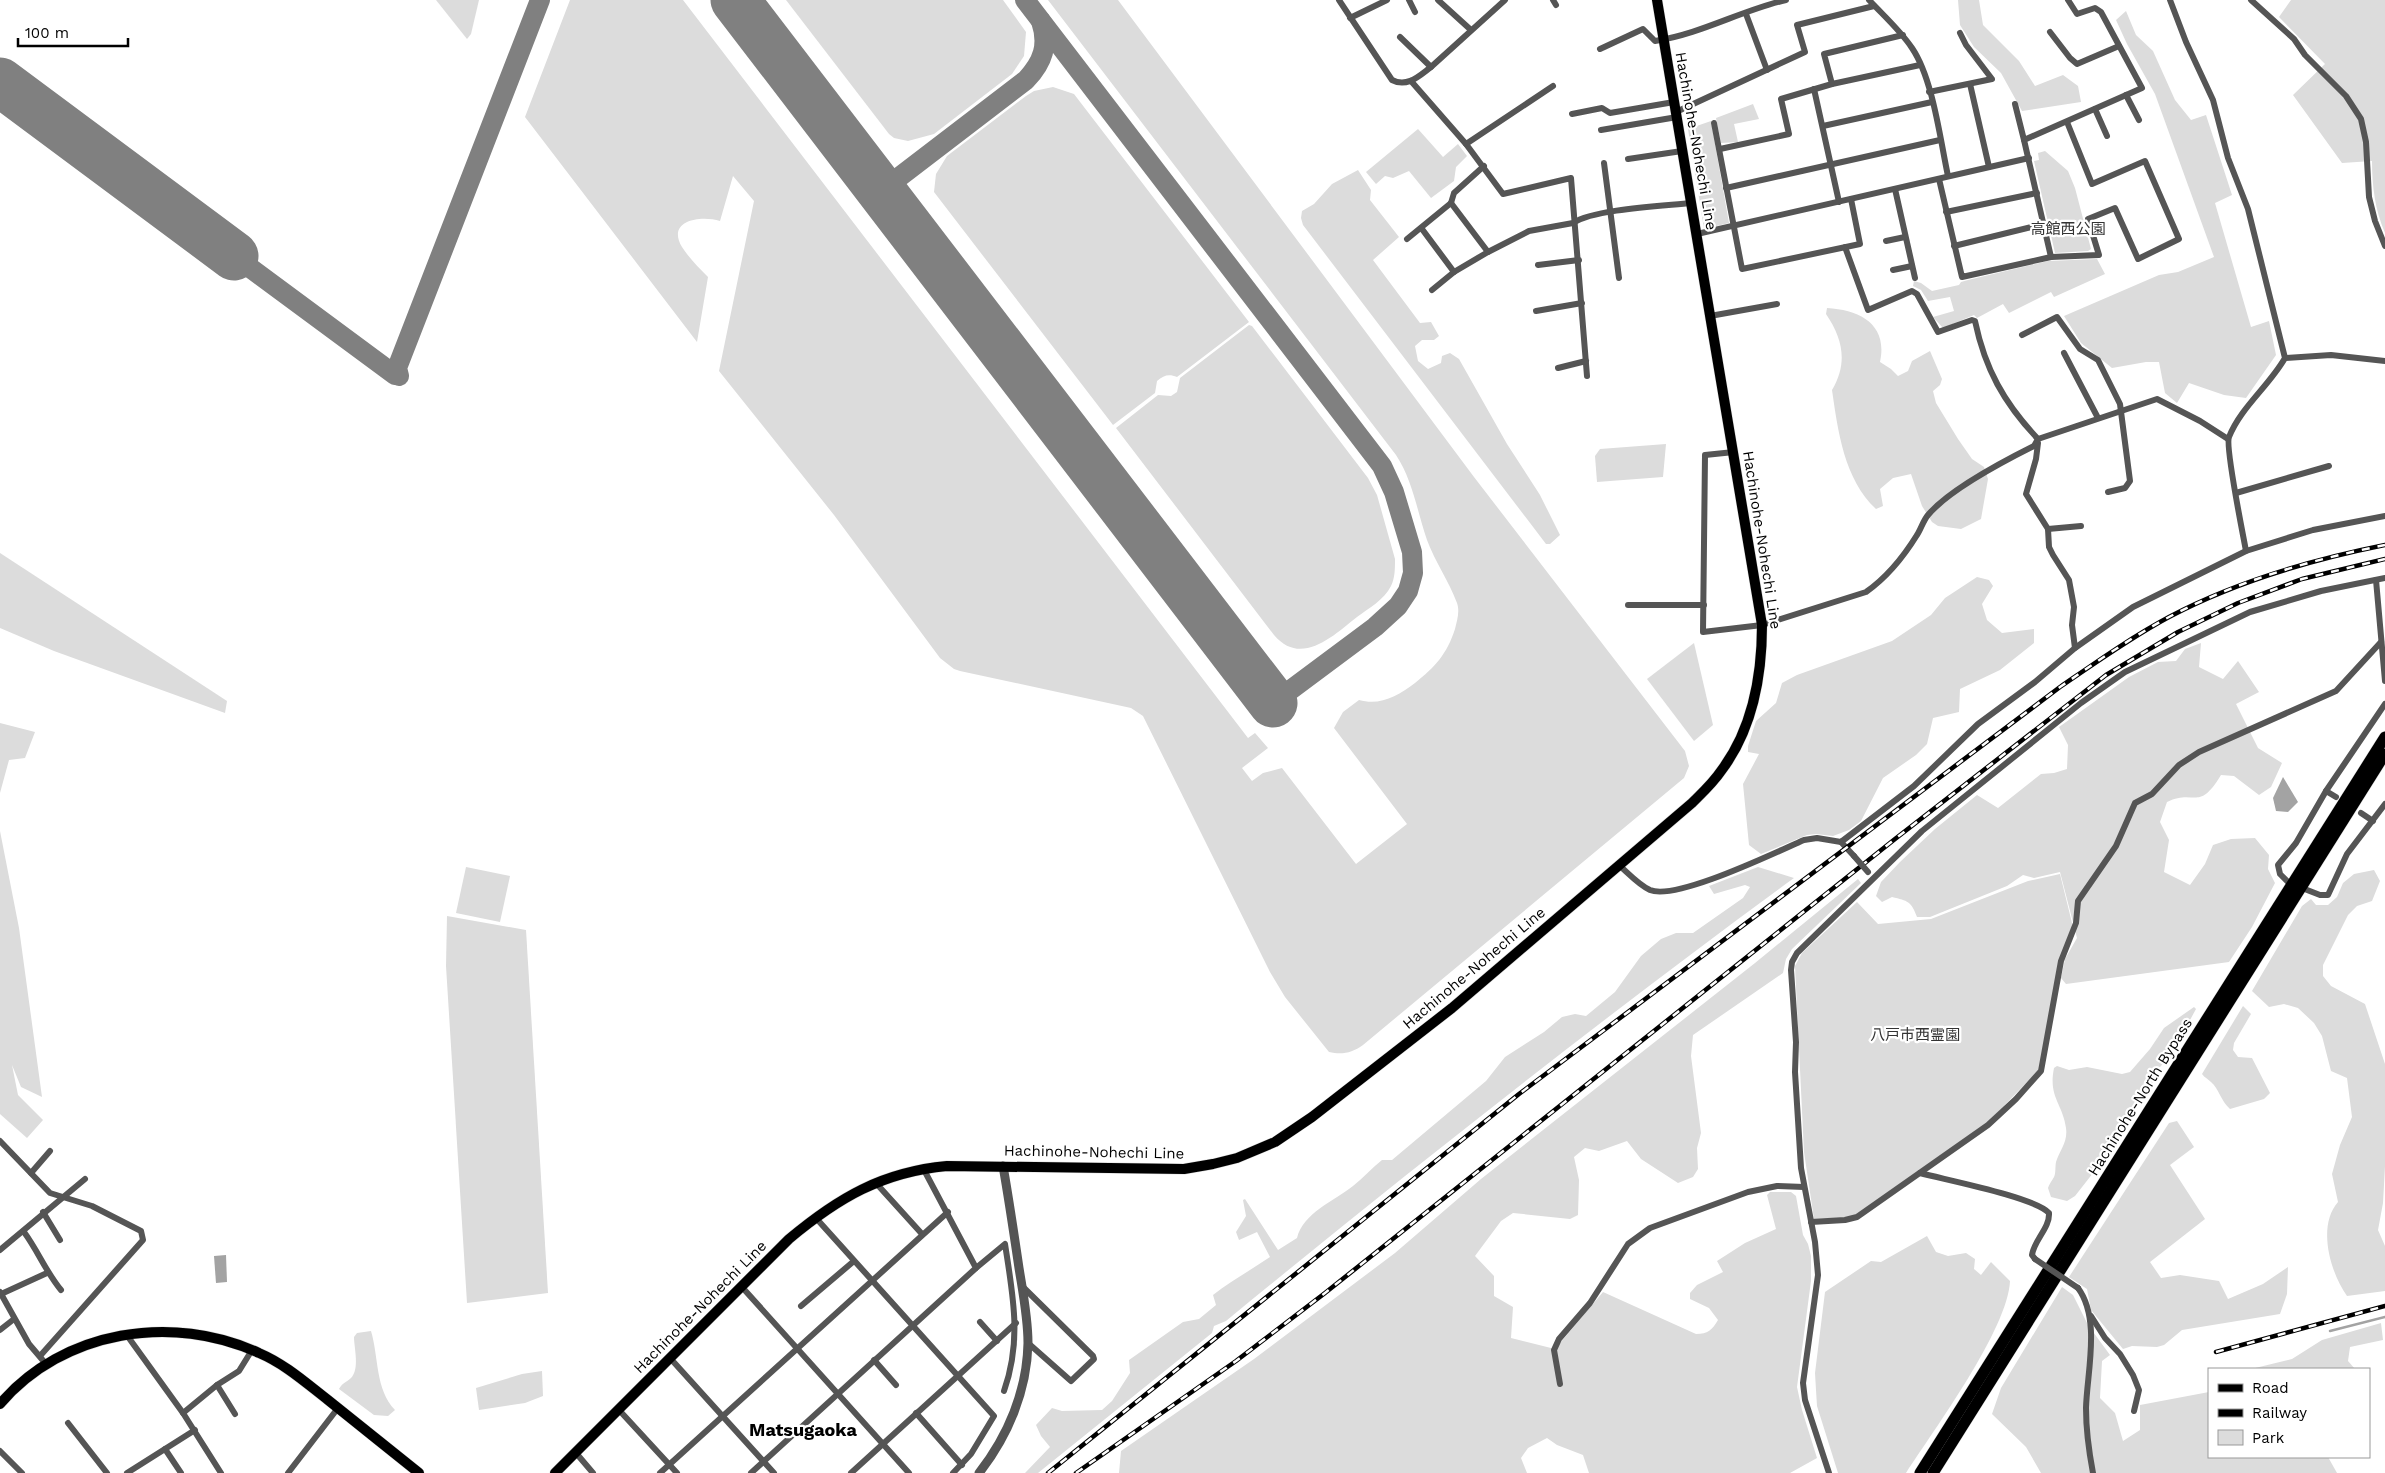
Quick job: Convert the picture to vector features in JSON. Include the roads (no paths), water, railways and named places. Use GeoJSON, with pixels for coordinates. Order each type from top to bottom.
{"type":"FeatureCollection","features":[{"type":"Feature","properties":{"kind":"highway","name":"Hachinohe-North Bypass"},"geometry":{"type":"LineString","coordinates":[[1933,1473],[2297,887],[2385,736]]}},
{"type":"Feature","properties":{"kind":"highway","name":"Hachinohe-North Bypass"},"geometry":{"type":"LineString","coordinates":[[1920,1473],[2297,887],[2385,754]]}},
{"type":"Feature","properties":{"kind":"main road","name":"Hachinohe-Nohechi Line"},"geometry":{"type":"LineString","coordinates":[[556,1473],[789,1239],[815,1217],[851,1194],[875,1182],[923,1168],[962,1165],[1184,1169],[1237,1158],[1275,1142],[1312,1117],[1452,1008],[1692,803],[1722,771],[1741,738],[1753,705],[1760,675],[1762,625],[1658,0]]}},
{"type":"Feature","properties":{"kind":"main road"},"geometry":{"type":"LineString","coordinates":[[0,1404],[43,1360],[92,1342],[126,1334],[148,1332],[190,1333],[252,1350],[290,1370],[419,1473]]}},
{"type":"Feature","properties":{"kind":"street"},"geometry":{"type":"LineString","coordinates":[[1339,0],[1392,80],[1405,83],[1411,81],[1431,66],[1505,0]]}},
{"type":"Feature","properties":{"kind":"street"},"geometry":{"type":"LineString","coordinates":[[1350,18],[1388,0]]}},
{"type":"Feature","properties":{"kind":"street"},"geometry":{"type":"LineString","coordinates":[[1409,0],[1415,12]]}},
{"type":"Feature","properties":{"kind":"street"},"geometry":{"type":"LineString","coordinates":[[1438,0],[1471,30]]}},
{"type":"Feature","properties":{"kind":"street"},"geometry":{"type":"LineString","coordinates":[[1600,49],[1643,29],[1655,41],[1664,40],[1746,14],[1768,4],[1786,0]]}},
{"type":"Feature","properties":{"kind":"street"},"geometry":{"type":"LineString","coordinates":[[1869,0],[1903,35],[1914,50],[1932,102],[1948,176]]}},
{"type":"Feature","properties":{"kind":"street"},"geometry":{"type":"LineString","coordinates":[[2024,140],[2142,88],[2101,12],[2095,8],[2077,14],[2068,0]]}},
{"type":"Feature","properties":{"kind":"street"},"geometry":{"type":"LineString","coordinates":[[2170,0],[2186,42],[2214,100],[2228,158],[2248,210],[2285,358],[2279,369],[2248,406],[2228,438],[2246,551]]}},
{"type":"Feature","properties":{"kind":"street"},"geometry":{"type":"LineString","coordinates":[[2250,0],[2294,38],[2304,55],[2346,96],[2361,119],[2366,142],[2369,197],[2375,222],[2385,246]]}},
{"type":"Feature","properties":{"kind":"street"},"geometry":{"type":"LineString","coordinates":[[1602,130],[1675,110],[1805,52],[1797,25],[1874,6]]}},
{"type":"Feature","properties":{"kind":"street"},"geometry":{"type":"LineString","coordinates":[[1746,14],[1767,70]]}},
{"type":"Feature","properties":{"kind":"street"},"geometry":{"type":"LineString","coordinates":[[2050,32],[2077,64],[2119,46]]}},
{"type":"Feature","properties":{"kind":"street"},"geometry":{"type":"LineString","coordinates":[[1929,92],[1992,79],[1966,45],[1960,33]]}},
{"type":"Feature","properties":{"kind":"street"},"geometry":{"type":"LineString","coordinates":[[1832,84],[1824,54],[1903,35]]}},
{"type":"Feature","properties":{"kind":"street"},"geometry":{"type":"LineString","coordinates":[[1400,37],[1431,66]]}},
{"type":"Feature","properties":{"kind":"street"},"geometry":{"type":"LineString","coordinates":[[1720,149],[1789,134],[1781,99],[1832,84],[1920,65]]}},
{"type":"Feature","properties":{"kind":"street"},"geometry":{"type":"LineString","coordinates":[[1411,81],[1466,144],[1504,194],[1571,178],[1587,376]]}},
{"type":"Feature","properties":{"kind":"street"},"geometry":{"type":"LineString","coordinates":[[1970,84],[1989,167]]}},
{"type":"Feature","properties":{"kind":"street"},"geometry":{"type":"LineString","coordinates":[[1466,144],[1553,86]]}},
{"type":"Feature","properties":{"kind":"street"},"geometry":{"type":"LineString","coordinates":[[1814,89],[1839,202]]}},
{"type":"Feature","properties":{"kind":"street"},"geometry":{"type":"LineString","coordinates":[[2126,95],[2139,120]]}},
{"type":"Feature","properties":{"kind":"street"},"geometry":{"type":"LineString","coordinates":[[1823,126],[1932,102]]}},
{"type":"Feature","properties":{"kind":"street"},"geometry":{"type":"LineString","coordinates":[[2015,104],[2051,257]]}},
{"type":"Feature","properties":{"kind":"street"},"geometry":{"type":"LineString","coordinates":[[1572,114],[1602,108],[1610,113],[1675,110]]}},
{"type":"Feature","properties":{"kind":"street"},"geometry":{"type":"LineString","coordinates":[[2095,109],[2107,136]]}},
{"type":"Feature","properties":{"kind":"street"},"geometry":{"type":"LineString","coordinates":[[1939,179],[1962,277],[2051,257],[2099,255],[2088,219],[2115,208],[2138,259],[2180,239],[2145,160],[2092,184],[2067,122]]}},
{"type":"Feature","properties":{"kind":"street"},"geometry":{"type":"LineString","coordinates":[[1714,123],[1742,269],[1860,244],[1851,199]]}},
{"type":"Feature","properties":{"kind":"street"},"geometry":{"type":"LineString","coordinates":[[1726,188],[1940,140]]}},
{"type":"Feature","properties":{"kind":"street"},"geometry":{"type":"LineString","coordinates":[[1628,160],[1682,151]]}},
{"type":"Feature","properties":{"kind":"street"},"geometry":{"type":"LineString","coordinates":[[1696,234],[2028,158]]}},
{"type":"Feature","properties":{"kind":"street"},"geometry":{"type":"LineString","coordinates":[[1604,163],[1609,213],[1619,278]]}},
{"type":"Feature","properties":{"kind":"street"},"geometry":{"type":"LineString","coordinates":[[1407,239],[1451,203],[1454,193],[1484,166]]}},
{"type":"Feature","properties":{"kind":"street"},"geometry":{"type":"LineString","coordinates":[[1895,189],[1914,278]]}},
{"type":"Feature","properties":{"kind":"street"},"geometry":{"type":"LineString","coordinates":[[1946,212],[2037,193]]}},
{"type":"Feature","properties":{"kind":"street"},"geometry":{"type":"LineString","coordinates":[[1451,203],[1488,252]]}},
{"type":"Feature","properties":{"kind":"street"},"geometry":{"type":"LineString","coordinates":[[1432,290],[1454,272],[1529,230],[1576,222],[1579,219],[1609,213],[1691,203]]}},
{"type":"Feature","properties":{"kind":"street"},"geometry":{"type":"LineString","coordinates":[[1954,246],[2044,224]]}},
{"type":"Feature","properties":{"kind":"street"},"geometry":{"type":"LineString","coordinates":[[1422,228],[1454,272]]}},
{"type":"Feature","properties":{"kind":"street"},"geometry":{"type":"LineString","coordinates":[[1886,241],[1905,237]]}},
{"type":"Feature","properties":{"kind":"street"},"geometry":{"type":"LineString","coordinates":[[1845,248],[1868,310],[1912,291],[1917,294],[1938,332],[1972,320],[1974,321],[1980,348],[1999,390],[2038,439],[2036,459],[2026,494],[2048,529],[2053,555],[2069,580],[2074,607],[2072,625],[2075,648]]}},
{"type":"Feature","properties":{"kind":"street"},"geometry":{"type":"LineString","coordinates":[[1538,265],[1579,260]]}},
{"type":"Feature","properties":{"kind":"street"},"geometry":{"type":"LineString","coordinates":[[1893,270],[1912,266]]}},
{"type":"Feature","properties":{"kind":"street"},"geometry":{"type":"LineString","coordinates":[[1536,311],[1582,303]]}},
{"type":"Feature","properties":{"kind":"street"},"geometry":{"type":"LineString","coordinates":[[1710,316],[1777,304]]}},
{"type":"Feature","properties":{"kind":"street"},"geometry":{"type":"LineString","coordinates":[[2022,335],[2057,318],[2080,349],[2098,360],[2122,411],[2130,482],[2125,488],[2108,492]]}},
{"type":"Feature","properties":{"kind":"street"},"geometry":{"type":"LineString","coordinates":[[2064,353],[2098,418]]}},
{"type":"Feature","properties":{"kind":"street"},"geometry":{"type":"LineString","coordinates":[[2285,358],[2331,355],[2385,361]]}},
{"type":"Feature","properties":{"kind":"street"},"geometry":{"type":"LineString","coordinates":[[1558,368],[1586,361]]}},
{"type":"Feature","properties":{"kind":"street"},"geometry":{"type":"LineString","coordinates":[[1734,452],[1704,454],[1703,632],[1762,625],[1866,592],[1875,586],[1900,558],[1917,535],[1927,516],[1937,506],[1979,476],[2034,446],[2038,439],[2157,399],[2162,400],[2228,438]]}},
{"type":"Feature","properties":{"kind":"street"},"geometry":{"type":"LineString","coordinates":[[2236,493],[2329,466]]}},
{"type":"Feature","properties":{"kind":"street"},"geometry":{"type":"LineString","coordinates":[[1841,842],[1914,786],[1978,724],[2035,682],[2075,648],[2133,607],[2246,551],[2314,530],[2385,516]]}},
{"type":"Feature","properties":{"kind":"street"},"geometry":{"type":"LineString","coordinates":[[2048,529],[2080,526]]}},
{"type":"Feature","properties":{"kind":"street"},"geometry":{"type":"LineString","coordinates":[[1829,1473],[1805,1400],[1803,1383],[1818,1274],[1818,1259],[1804,1187],[1796,1082],[1796,1042],[1791,977],[1792,962],[1797,953],[1922,830],[2081,703],[2125,672],[2250,612],[2313,593],[2385,578]]}},
{"type":"Feature","properties":{"kind":"street"},"geometry":{"type":"LineString","coordinates":[[2376,580],[2385,681]]}},
{"type":"Feature","properties":{"kind":"street"},"geometry":{"type":"LineString","coordinates":[[1628,606],[1704,605]]}},
{"type":"Feature","properties":{"kind":"street"},"geometry":{"type":"LineString","coordinates":[[1811,1222],[1845,1220],[1857,1217],[1988,1125],[2016,1099],[2041,1071],[2061,961],[2076,923],[2078,901],[2116,846],[2135,803],[2152,794],[2179,766],[2199,752],[2336,691],[2381,642]]}},
{"type":"Feature","properties":{"kind":"street"},"geometry":{"type":"LineString","coordinates":[[2385,704],[2326,791],[2296,843],[2278,865],[2280,874],[2297,887],[2320,895],[2328,895],[2347,854],[2385,804]]}},
{"type":"Feature","properties":{"kind":"street"},"geometry":{"type":"LineString","coordinates":[[2326,791],[2336,796]]}},
{"type":"Feature","properties":{"kind":"street"},"geometry":{"type":"LineString","coordinates":[[2361,812],[2373,821]]}},
{"type":"Feature","properties":{"kind":"street"},"geometry":{"type":"LineString","coordinates":[[1620,866],[1652,891],[1672,892],[1704,882],[1804,840],[1817,838],[1841,842],[1874,878]]}},
{"type":"Feature","properties":{"kind":"street"},"geometry":{"type":"LineString","coordinates":[[0,1141],[50,1193],[92,1206],[141,1231],[143,1240],[43,1360],[29,1344],[0,1293],[47,1274]]}},
{"type":"Feature","properties":{"kind":"street"},"geometry":{"type":"LineString","coordinates":[[31,1173],[50,1151]]}},
{"type":"Feature","properties":{"kind":"street"},"geometry":{"type":"LineString","coordinates":[[979,1473],[1005,1434],[1016,1409],[1023,1382],[1028,1343],[1022,1286],[1003,1166]]}},
{"type":"Feature","properties":{"kind":"street"},"geometry":{"type":"LineString","coordinates":[[923,1168],[976,1268]]}},
{"type":"Feature","properties":{"kind":"street"},"geometry":{"type":"LineString","coordinates":[[1920,1173],[2019,1198],[2045,1208],[2050,1213],[2050,1219],[2033,1249],[2032,1255],[2035,1259],[2078,1288],[2086,1300],[2090,1344],[2086,1407],[2088,1449],[2093,1473]]}},
{"type":"Feature","properties":{"kind":"street"},"geometry":{"type":"LineString","coordinates":[[0,1250],[24,1232],[43,1212],[85,1179]]}},
{"type":"Feature","properties":{"kind":"street"},"geometry":{"type":"LineString","coordinates":[[875,1182],[922,1234]]}},
{"type":"Feature","properties":{"kind":"street"},"geometry":{"type":"LineString","coordinates":[[1560,1384],[1554,1350],[1559,1339],[1590,1303],[1628,1244],[1650,1228],[1748,1192],[1777,1186],[1804,1187]]}},
{"type":"Feature","properties":{"kind":"street"},"geometry":{"type":"LineString","coordinates":[[43,1212],[60,1240]]}},
{"type":"Feature","properties":{"kind":"street"},"geometry":{"type":"LineString","coordinates":[[660,1473],[948,1212]]}},
{"type":"Feature","properties":{"kind":"street"},"geometry":{"type":"LineString","coordinates":[[815,1217],[994,1416],[971,1454],[953,1473]]}},
{"type":"Feature","properties":{"kind":"street"},"geometry":{"type":"LineString","coordinates":[[24,1232],[38,1252],[47,1274],[60,1290]]}},
{"type":"Feature","properties":{"kind":"street"},"geometry":{"type":"LineString","coordinates":[[751,1473],[837,1393],[1005,1244],[1016,1323],[1013,1359],[1004,1391]]}},
{"type":"Feature","properties":{"kind":"street"},"geometry":{"type":"LineString","coordinates":[[801,1306],[854,1261]]}},
{"type":"Feature","properties":{"kind":"street"},"geometry":{"type":"LineString","coordinates":[[741,1286],[909,1473]]}},
{"type":"Feature","properties":{"kind":"street"},"geometry":{"type":"LineString","coordinates":[[1022,1286],[1094,1359],[1072,1381],[1028,1343]]}},
{"type":"Feature","properties":{"kind":"street"},"geometry":{"type":"LineString","coordinates":[[2088,1310],[2105,1338],[2120,1354],[2134,1375],[2139,1390],[2134,1411]]}},
{"type":"Feature","properties":{"kind":"street"},"geometry":{"type":"LineString","coordinates":[[0,1330],[14,1319]]}},
{"type":"Feature","properties":{"kind":"street"},"geometry":{"type":"LineString","coordinates":[[980,1322],[997,1340]]}},
{"type":"Feature","properties":{"kind":"street"},"geometry":{"type":"LineString","coordinates":[[852,1473],[882,1443],[1016,1323]]}},
{"type":"Feature","properties":{"kind":"street"},"geometry":{"type":"LineString","coordinates":[[126,1334],[195,1430],[221,1473]]}},
{"type":"Feature","properties":{"kind":"street"},"geometry":{"type":"LineString","coordinates":[[183,1413],[239,1371],[252,1350]]}},
{"type":"Feature","properties":{"kind":"street"},"geometry":{"type":"LineString","coordinates":[[670,1358],[774,1473]]}},
{"type":"Feature","properties":{"kind":"street"},"geometry":{"type":"LineString","coordinates":[[874,1360],[896,1385]]}},
{"type":"Feature","properties":{"kind":"street"},"geometry":{"type":"LineString","coordinates":[[218,1385],[235,1414]]}},
{"type":"Feature","properties":{"kind":"street"},"geometry":{"type":"LineString","coordinates":[[288,1473],[338,1408]]}},
{"type":"Feature","properties":{"kind":"street"},"geometry":{"type":"LineString","coordinates":[[619,1410],[677,1473]]}},
{"type":"Feature","properties":{"kind":"street"},"geometry":{"type":"LineString","coordinates":[[916,1413],[962,1465]]}},
{"type":"Feature","properties":{"kind":"street"},"geometry":{"type":"LineString","coordinates":[[68,1423],[107,1473]]}},
{"type":"Feature","properties":{"kind":"street"},"geometry":{"type":"LineString","coordinates":[[127,1473],[195,1430]]}},
{"type":"Feature","properties":{"kind":"street"},"geometry":{"type":"LineString","coordinates":[[165,1449],[181,1473]]}},
{"type":"Feature","properties":{"kind":"street"},"geometry":{"type":"LineString","coordinates":[[0,1451],[22,1473]]}},
{"type":"Feature","properties":{"kind":"street"},"geometry":{"type":"LineString","coordinates":[[576,1453],[593,1473]]}},
{"type":"Feature","properties":{"kind":"waterway"},"geometry":{"type":"LineString","coordinates":[[2330,1331],[2385,1317]]}},
{"type":"Feature","properties":{"kind":"railway"},"geometry":{"type":"LineString","coordinates":[[1048,1473],[1519,1094],[2060,687],[2155,625],[2195,604],[2274,573],[2385,545]]}},
{"type":"Feature","properties":{"kind":"railway"},"geometry":{"type":"LineString","coordinates":[[1076,1473],[1236,1361],[1325,1293],[1895,839],[2106,675],[2178,632],[2238,603],[2302,579],[2385,559]]}},
{"type":"Feature","properties":{"kind":"railway"},"geometry":{"type":"LineString","coordinates":[[2216,1352],[2385,1306]]}},
{"type":"Feature","properties":{"kind":"district","name":"Matsugaoka"},"geometry":{"type":"Point","coordinates":[803,1430]}},
{"type":"Feature","properties":{"kind":"park label","name":"高館西公園"},"geometry":{"type":"Point","coordinates":[2068,229]}},
{"type":"Feature","properties":{"kind":"park label","name":"八戸市西霊園"},"geometry":{"type":"Point","coordinates":[1915,1035]}}]}
